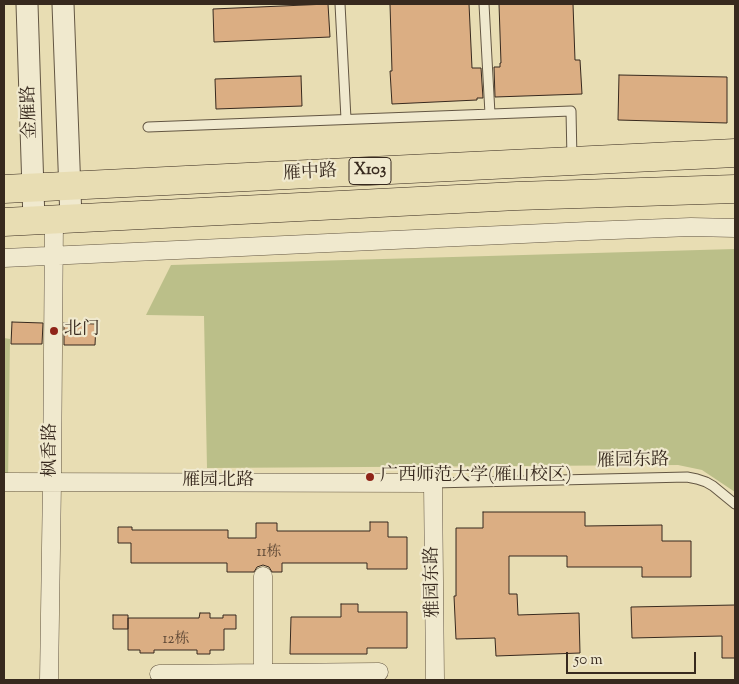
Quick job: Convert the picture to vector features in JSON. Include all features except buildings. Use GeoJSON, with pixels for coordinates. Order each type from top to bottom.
{"type":"FeatureCollection","features":[{"type":"Feature","properties":{"kind":"main road","name":"雁中路"},"geometry":{"type":"LineString","coordinates":[[4,189],[735,153]]}},
{"type":"Feature","properties":{"kind":"main road","name":"雁中路"},"geometry":{"type":"LineString","coordinates":[[4,222],[518,196],[735,189]]}},
{"type":"Feature","properties":{"kind":"street","name":"金雁路"},"geometry":{"type":"LineString","coordinates":[[27,4],[33,187],[53,220]]}},
{"type":"Feature","properties":{"kind":"street","name":"金雁路"},"geometry":{"type":"LineString","coordinates":[[53,220],[69,186],[63,4]]}},
{"type":"Feature","properties":{"kind":"street","name":"枫香路"},"geometry":{"type":"LineString","coordinates":[[49,680],[53,220]]}},
{"type":"Feature","properties":{"kind":"street"},"geometry":{"type":"LineString","coordinates":[[4,258],[588,231],[691,227],[735,228]]}},
{"type":"Feature","properties":{"kind":"street","name":"雁园北路"},"geometry":{"type":"LineString","coordinates":[[4,482],[433,483]]}},
{"type":"Feature","properties":{"kind":"street","name":"雅园东路"},"geometry":{"type":"LineString","coordinates":[[433,483],[435,680]]}},
{"type":"Feature","properties":{"kind":"street"},"geometry":{"type":"LineString","coordinates":[[263,576],[263,677]]}},
{"type":"Feature","properties":{"kind":"street"},"geometry":{"type":"LineString","coordinates":[[160,674],[263,677],[379,672]]}},
{"type":"Feature","properties":{"kind":"lane"},"geometry":{"type":"LineString","coordinates":[[340,4],[346,119]]}},
{"type":"Feature","properties":{"kind":"lane"},"geometry":{"type":"LineString","coordinates":[[484,4],[490,114]]}},
{"type":"Feature","properties":{"kind":"lane"},"geometry":{"type":"LineString","coordinates":[[148,127],[571,110],[572,161]]}},
{"type":"Feature","properties":{"kind":"lane","name":"雁园东路"},"geometry":{"type":"LineString","coordinates":[[433,483],[687,477],[701,480],[713,486],[735,504]]}},
{"type":"Feature","properties":{"kind":"green space"},"geometry":{"type":"Polygon","coordinates":[[[735,249],[735,492],[702,470],[678,465],[207,468],[204,316],[146,315],[171,265],[735,249]]]}},
{"type":"Feature","properties":{"kind":"green space"},"geometry":{"type":"Polygon","coordinates":[[[4,338],[10,339],[8,482],[4,482],[4,338]]]}},
{"type":"Feature","properties":{"kind":"place","name":"北门"},"geometry":{"type":"Point","coordinates":[54,331]}},
{"type":"Feature","properties":{"kind":"place","name":"广西师范大学(雁山校区)"},"geometry":{"type":"Point","coordinates":[370,477]}}]}
